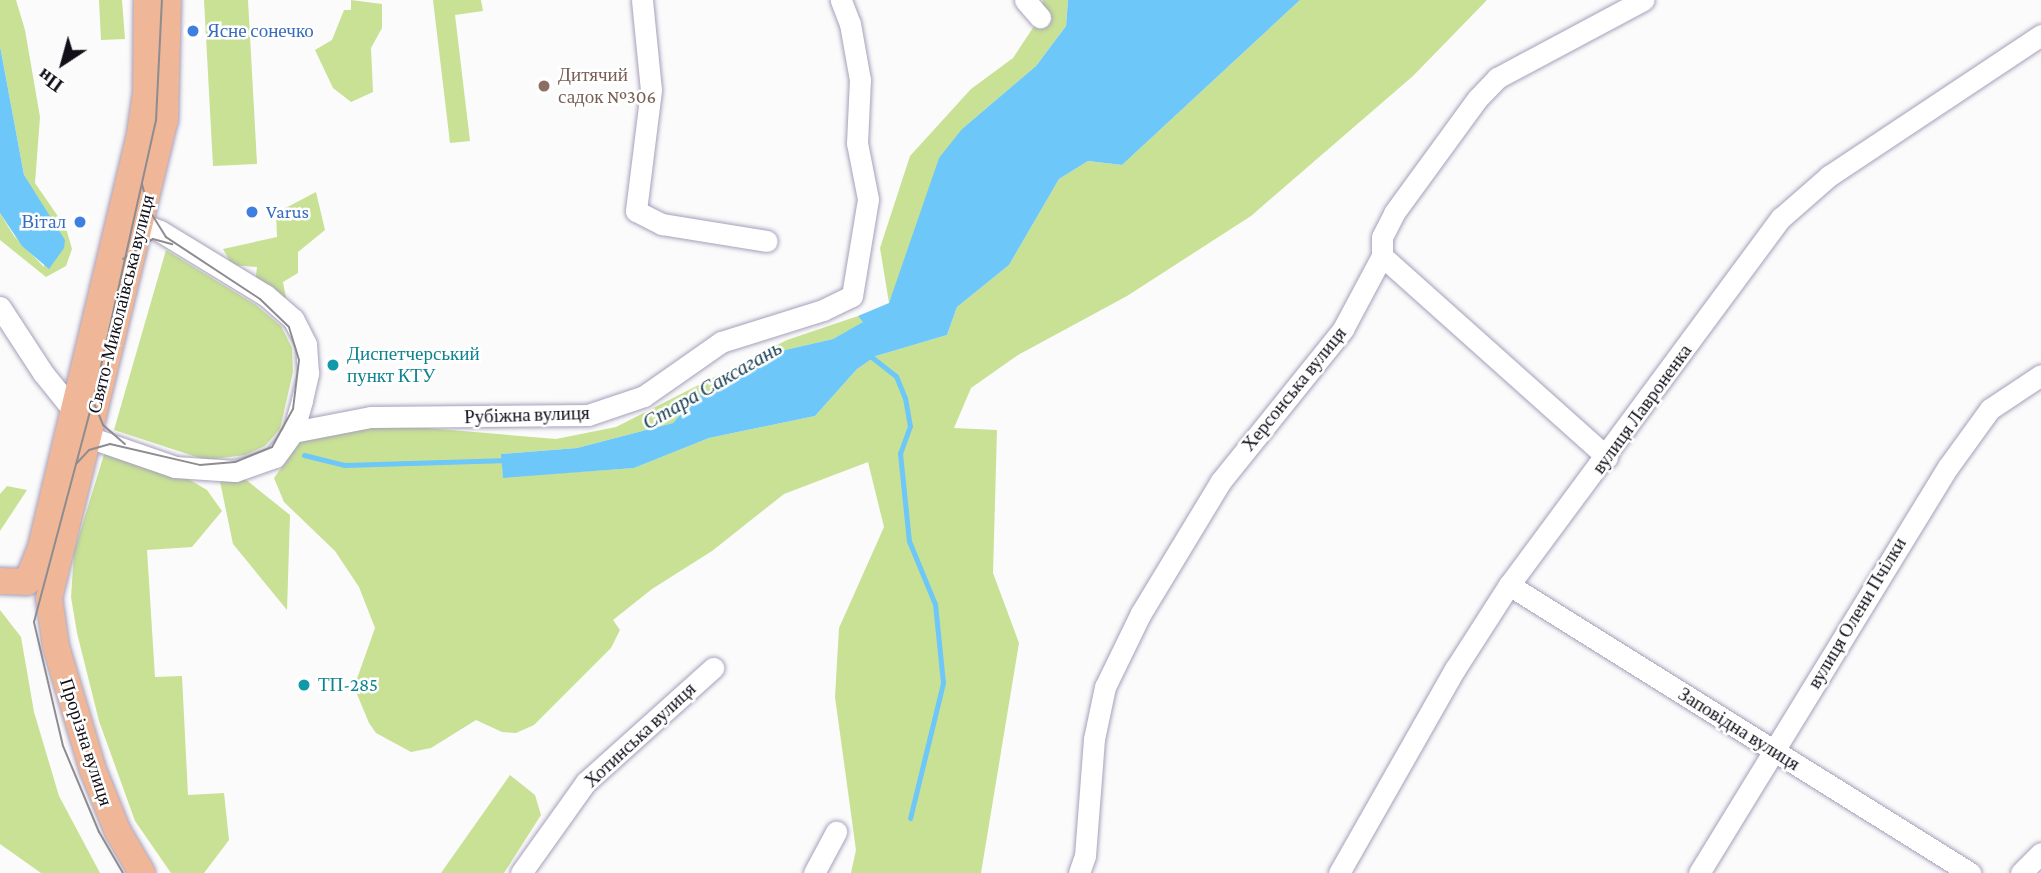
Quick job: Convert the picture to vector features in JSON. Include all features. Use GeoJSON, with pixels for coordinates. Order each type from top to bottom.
{"type":"FeatureCollection","features":[{"type":"Feature","properties":{"kind":"main road","name":"Свято-Миколаївська вулиця"},"geometry":{"type":"LineString","coordinates":[[131,219],[146,93],[147,0]]}},
{"type":"Feature","properties":{"kind":"main road","name":"Свято-Миколаївська вулиця"},"geometry":{"type":"LineString","coordinates":[[27,582],[39,556],[80,423],[131,219],[164,120],[168,0]]}},
{"type":"Feature","properties":{"kind":"main road","name":"Свято-Миколаївська вулиця"},"geometry":{"type":"LineString","coordinates":[[49,604],[80,423]]}},
{"type":"Feature","properties":{"kind":"main road"},"geometry":{"type":"LineString","coordinates":[[0,581],[27,582],[54,570]]}},
{"type":"Feature","properties":{"kind":"main road"},"geometry":{"type":"LineString","coordinates":[[27,582],[49,604]]}},
{"type":"Feature","properties":{"kind":"main road","name":"Прорізна вулиця"},"geometry":{"type":"LineString","coordinates":[[49,604],[56,647],[93,770],[118,832],[142,873]]}},
{"type":"Feature","properties":{"kind":"street"},"geometry":{"type":"LineString","coordinates":[[642,0],[651,90],[636,211],[662,225],[767,241]]}},
{"type":"Feature","properties":{"kind":"street","name":"Рубіжна вулиця"},"geometry":{"type":"LineString","coordinates":[[293,432],[371,417],[588,415],[644,396],[721,342],[823,310],[852,296],[868,199],[857,144],[860,80],[850,24],[841,0]]}},
{"type":"Feature","properties":{"kind":"street"},"geometry":{"type":"LineString","coordinates":[[1026,0],[1040,17]]}},
{"type":"Feature","properties":{"kind":"street","name":"Херсонська вулиця"},"geometry":{"type":"LineString","coordinates":[[1079,873],[1085,856],[1094,739],[1105,687],[1120,652],[1221,481],[1343,329],[1382,256],[1381,237],[1394,213],[1497,78],[1643,0]]}},
{"type":"Feature","properties":{"kind":"street","name":"вулиця Лавроненка"},"geometry":{"type":"LineString","coordinates":[[1339,873],[1455,669],[1509,585],[1606,457],[1760,244],[1800,200],[2041,35]]}},
{"type":"Feature","properties":{"kind":"street"},"geometry":{"type":"LineString","coordinates":[[0,307],[80,423],[175,467],[218,472],[252,467],[275,457],[293,432],[308,373],[306,344],[293,319],[265,295],[131,219]]}},
{"type":"Feature","properties":{"kind":"street"},"geometry":{"type":"LineString","coordinates":[[1382,256],[1606,457]]}},
{"type":"Feature","properties":{"kind":"street","name":"вулиця Олени Пчілки"},"geometry":{"type":"LineString","coordinates":[[1699,873],[1973,432],[1990,409],[2041,375]]}},
{"type":"Feature","properties":{"kind":"street","name":"Заповідна вулиця"},"geometry":{"type":"LineString","coordinates":[[1509,585],[1970,873]]}},
{"type":"Feature","properties":{"kind":"street","name":"Хотинська вулиця"},"geometry":{"type":"LineString","coordinates":[[521,873],[586,782],[713,668]]}},
{"type":"Feature","properties":{"kind":"street"},"geometry":{"type":"LineString","coordinates":[[814,873],[836,832]]}},
{"type":"Feature","properties":{"kind":"street"},"geometry":{"type":"LineString","coordinates":[[2021,873],[2041,853]]}},
{"type":"Feature","properties":{"kind":"green space"},"geometry":{"type":"Polygon","coordinates":[[[0,0],[16,0],[25,30],[40,117],[35,183],[66,228],[72,249],[66,266],[46,277],[0,240],[0,213],[14,236],[44,267],[46,228],[24,175],[0,46],[0,0]]]}},
{"type":"Feature","properties":{"kind":"green space"},"geometry":{"type":"Polygon","coordinates":[[[99,0],[122,0],[125,39],[101,40],[99,0]]]}},
{"type":"Feature","properties":{"kind":"green space"},"geometry":{"type":"Polygon","coordinates":[[[204,0],[248,0],[257,164],[213,166],[204,0]]]}},
{"type":"Feature","properties":{"kind":"green space"},"geometry":{"type":"Polygon","coordinates":[[[351,0],[382,4],[382,28],[371,48],[373,92],[351,102],[333,88],[315,50],[332,40],[344,10],[351,10],[351,0]]]}},
{"type":"Feature","properties":{"kind":"green space"},"geometry":{"type":"Polygon","coordinates":[[[433,0],[481,0],[483,11],[455,15],[470,141],[450,143],[433,0]]]}},
{"type":"Feature","properties":{"kind":"green space"},"geometry":{"type":"Polygon","coordinates":[[[1043,0],[1068,0],[1066,26],[1036,66],[962,129],[889,303],[880,248],[910,156],[971,89],[1013,58],[1040,17],[1043,0]]]}},
{"type":"Feature","properties":{"kind":"green space"},"geometry":{"type":"Polygon","coordinates":[[[1300,0],[1487,0],[1413,76],[1251,216],[1127,296],[1018,355],[971,388],[954,428],[997,430],[993,573],[1019,643],[981,873],[851,873],[856,850],[835,697],[839,628],[884,527],[868,462],[784,494],[712,551],[652,589],[613,620],[620,630],[611,648],[534,725],[516,733],[502,732],[476,720],[431,748],[411,752],[376,733],[354,687],[375,628],[359,587],[335,551],[284,502],[274,478],[301,440],[352,429],[403,426],[556,439],[616,427],[787,340],[858,316],[864,322],[833,339],[785,350],[694,399],[673,423],[577,448],[502,454],[503,477],[634,468],[709,438],[815,416],[857,369],[876,356],[947,335],[957,307],[1009,265],[1059,179],[1088,161],[1122,165],[1300,0]]]}},
{"type":"Feature","properties":{"kind":"green space"},"geometry":{"type":"Polygon","coordinates":[[[316,192],[325,230],[298,252],[298,273],[283,282],[286,298],[273,296],[255,284],[257,267],[232,265],[223,249],[277,237],[276,213],[316,192]]]}},
{"type":"Feature","properties":{"kind":"green space"},"geometry":{"type":"Polygon","coordinates":[[[166,250],[256,305],[281,326],[292,348],[293,372],[280,429],[265,446],[245,455],[206,460],[114,430],[166,250]]]}},
{"type":"Feature","properties":{"kind":"green space"},"geometry":{"type":"Polygon","coordinates":[[[106,448],[175,471],[207,490],[222,511],[192,547],[147,550],[155,677],[182,676],[188,795],[224,793],[229,840],[204,873],[171,873],[135,821],[99,721],[77,633],[71,597],[74,552],[106,448]]]}},
{"type":"Feature","properties":{"kind":"green space"},"geometry":{"type":"Polygon","coordinates":[[[235,471],[290,515],[287,610],[233,544],[218,472],[235,471]]]}},
{"type":"Feature","properties":{"kind":"green space"},"geometry":{"type":"Polygon","coordinates":[[[7,486],[27,490],[0,531],[0,494],[7,486]]]}},
{"type":"Feature","properties":{"kind":"green space"},"geometry":{"type":"Polygon","coordinates":[[[0,610],[21,637],[34,712],[59,796],[100,873],[41,873],[0,844],[0,610]]]}},
{"type":"Feature","properties":{"kind":"green space"},"geometry":{"type":"Polygon","coordinates":[[[510,775],[535,795],[541,815],[504,873],[441,873],[510,775]]]}},
{"type":"Feature","properties":{"kind":"water"},"geometry":{"type":"Polygon","coordinates":[[[1068,0],[1300,0],[1122,165],[1088,161],[1059,179],[1009,265],[957,307],[947,335],[876,356],[857,369],[815,416],[709,438],[634,468],[503,478],[501,454],[577,448],[673,423],[694,399],[785,350],[833,339],[863,322],[858,316],[889,303],[939,158],[962,129],[1036,66],[1066,26],[1068,0]]]}},
{"type":"Feature","properties":{"kind":"water"},"geometry":{"type":"Polygon","coordinates":[[[0,46],[24,175],[65,240],[64,248],[49,269],[22,246],[0,213],[0,46]]]}},
{"type":"Feature","properties":{"kind":"waterway"},"geometry":{"type":"LineString","coordinates":[[869,355],[896,376],[905,398],[910,426],[900,453],[909,541],[935,604],[943,683],[910,818]]}},
{"type":"Feature","properties":{"kind":"waterway","name":"Стара Саксагань"},"geometry":{"type":"LineString","coordinates":[[304,455],[344,465],[509,460]]}},
{"type":"Feature","properties":{"kind":"tram line"},"geometry":{"type":"LineString","coordinates":[[123,873],[99,832],[63,746],[34,622],[95,393],[156,121],[162,0]]}},
{"type":"Feature","properties":{"kind":"tram line"},"geometry":{"type":"LineString","coordinates":[[76,464],[89,450],[110,444],[200,465],[235,462],[272,447],[293,409],[299,360],[289,327],[260,299],[166,237],[148,208],[142,184]]}},
{"type":"Feature","properties":{"kind":"tram line"},"geometry":{"type":"LineString","coordinates":[[123,259],[153,239],[172,244]]}},
{"type":"Feature","properties":{"kind":"tram line"},"geometry":{"type":"LineString","coordinates":[[93,401],[103,425],[125,444]]}},
{"type":"Feature","properties":{"kind":"place","name":"Ясне сонечко"},"geometry":{"type":"Point","coordinates":[193,31]}},
{"type":"Feature","properties":{"kind":"place","name":"Дитячий садок №306"},"geometry":{"type":"Point","coordinates":[544,86]}},
{"type":"Feature","properties":{"kind":"place","name":"Varus"},"geometry":{"type":"Point","coordinates":[252,212]}},
{"type":"Feature","properties":{"kind":"place","name":"Вітал"},"geometry":{"type":"Point","coordinates":[80,222]}},
{"type":"Feature","properties":{"kind":"place","name":"Диспетчерський пункт КТУ"},"geometry":{"type":"Point","coordinates":[333,365]}},
{"type":"Feature","properties":{"kind":"place","name":"ТП-285"},"geometry":{"type":"Point","coordinates":[304,685]}}]}
